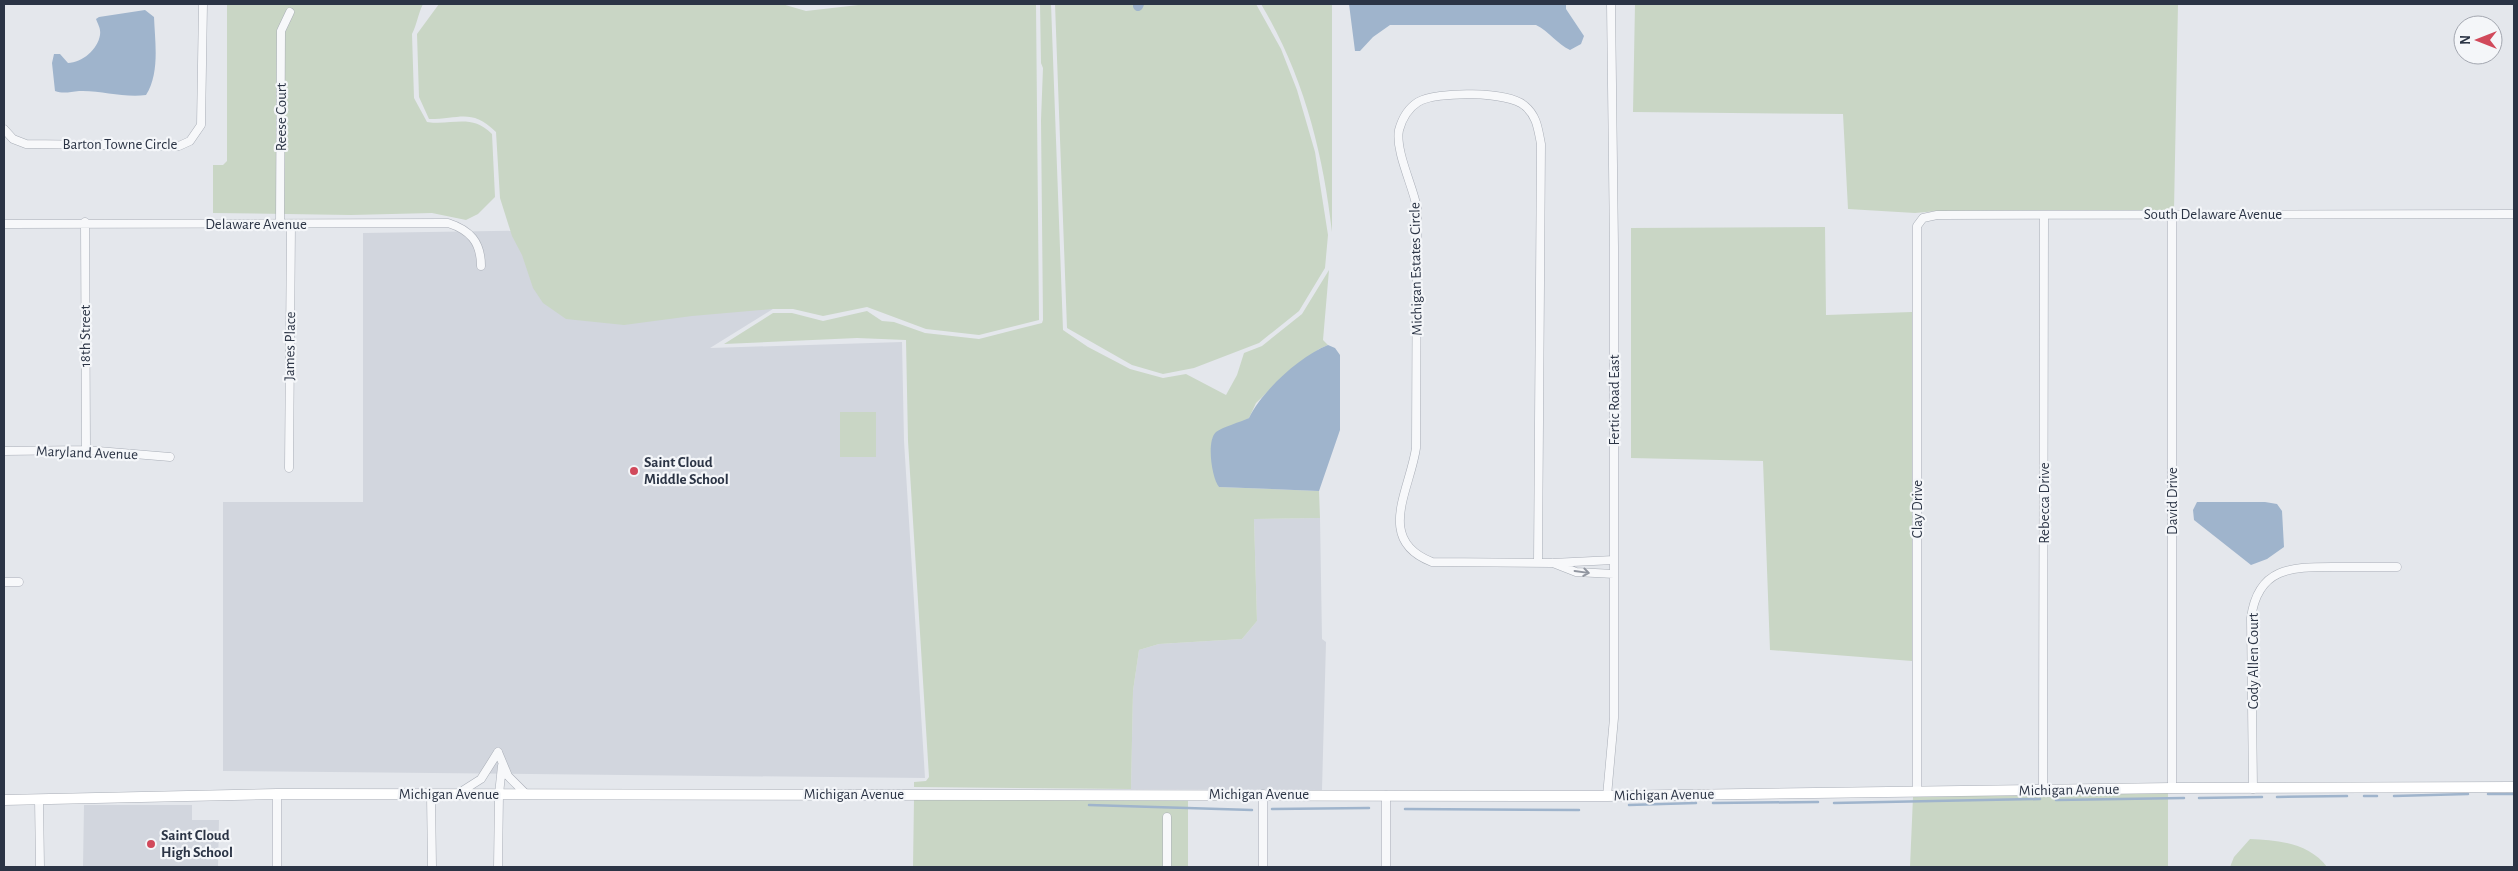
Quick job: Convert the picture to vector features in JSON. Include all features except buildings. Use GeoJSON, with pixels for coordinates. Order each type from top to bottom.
{"type":"FeatureCollection","features":[{"type":"Feature","properties":{"kind":"street","name":"Barton Towne Circle"},"geometry":{"type":"LineString","coordinates":[[4,129],[13,139],[26,144],[179,146],[190,141],[197,133],[201,124],[203,4]]}},
{"type":"Feature","properties":{"kind":"street","name":"Fertic Road East"},"geometry":{"type":"LineString","coordinates":[[1607,796],[1614,718],[1614,247],[1611,4]]}},
{"type":"Feature","properties":{"kind":"street","name":"Reese Court"},"geometry":{"type":"LineString","coordinates":[[280,224],[281,31],[290,12]]}},
{"type":"Feature","properties":{"kind":"street","name":"Michigan Estates Circle"},"geometry":{"type":"LineString","coordinates":[[1538,562],[1541,144],[1537,121],[1525,106],[1514,99],[1497,96],[1436,96],[1418,102],[1405,114],[1399,132],[1400,151],[1413,189],[1417,208],[1416,448],[1414,467],[1401,504],[1399,518],[1401,533],[1406,544],[1416,556],[1432,562],[1552,563],[1614,560]]}},
{"type":"Feature","properties":{"kind":"street","name":"David Drive"},"geometry":{"type":"LineString","coordinates":[[2172,214],[2172,788]]}},
{"type":"Feature","properties":{"kind":"street","name":"South Delaware Avenue"},"geometry":{"type":"LineString","coordinates":[[1917,226],[1923,218],[1937,215],[2514,214]]}},
{"type":"Feature","properties":{"kind":"street","name":"Rebecca Drive"},"geometry":{"type":"LineString","coordinates":[[2044,215],[2044,791]]}},
{"type":"Feature","properties":{"kind":"street","name":"Delaware Avenue"},"geometry":{"type":"LineString","coordinates":[[4,224],[85,222],[448,223],[469,232],[480,249],[481,266]]}},
{"type":"Feature","properties":{"kind":"street","name":"18th Street"},"geometry":{"type":"LineString","coordinates":[[85,222],[86,450]]}},
{"type":"Feature","properties":{"kind":"street","name":"James Place"},"geometry":{"type":"LineString","coordinates":[[289,468],[291,224]]}},
{"type":"Feature","properties":{"kind":"street","name":"Clay Drive"},"geometry":{"type":"LineString","coordinates":[[1917,226],[1917,792]]}},
{"type":"Feature","properties":{"kind":"street","name":"Maryland Avenue"},"geometry":{"type":"LineString","coordinates":[[4,451],[86,450],[170,457]]}},
{"type":"Feature","properties":{"kind":"street","name":"Michigan Estates Circle"},"geometry":{"type":"LineString","coordinates":[[1552,563],[1576,572],[1614,574]]}},
{"type":"Feature","properties":{"kind":"street","name":"Cody Allen Court"},"geometry":{"type":"LineString","coordinates":[[2253,789],[2251,618],[2258,594],[2274,576],[2294,567],[2397,567]]}},
{"type":"Feature","properties":{"kind":"street"},"geometry":{"type":"LineString","coordinates":[[4,582],[19,582]]}},
{"type":"Feature","properties":{"kind":"street"},"geometry":{"type":"LineString","coordinates":[[457,795],[481,779],[498,752],[502,766],[499,794],[498,867]]}},
{"type":"Feature","properties":{"kind":"street"},"geometry":{"type":"LineString","coordinates":[[502,766],[526,794]]}},
{"type":"Feature","properties":{"kind":"street","name":"Michigan Avenue"},"geometry":{"type":"LineString","coordinates":[[4,800],[277,794],[1607,796],[2172,788],[2514,786]]}},
{"type":"Feature","properties":{"kind":"street"},"geometry":{"type":"LineString","coordinates":[[277,794],[277,867]]}},
{"type":"Feature","properties":{"kind":"street"},"geometry":{"type":"LineString","coordinates":[[1263,794],[1263,867]]}},
{"type":"Feature","properties":{"kind":"street"},"geometry":{"type":"LineString","coordinates":[[431,795],[432,867]]}},
{"type":"Feature","properties":{"kind":"street"},"geometry":{"type":"LineString","coordinates":[[1386,795],[1386,867]]}},
{"type":"Feature","properties":{"kind":"street"},"geometry":{"type":"LineString","coordinates":[[38,799],[40,867]]}},
{"type":"Feature","properties":{"kind":"street"},"geometry":{"type":"LineString","coordinates":[[1167,817],[1167,867]]}},
{"type":"Feature","properties":{"kind":"shaded area","name":"Saint Cloud Middle School"},"geometry":{"type":"Polygon","coordinates":[[[909,225],[710,348],[902,342],[904,441],[925,778],[223,771],[223,502],[363,502],[363,233],[909,225]]]}},
{"type":"Feature","properties":{"kind":"shaded area"},"geometry":{"type":"Polygon","coordinates":[[[1320,518],[1322,639],[1326,642],[1322,790],[1131,789],[1133,691],[1139,650],[1159,644],[1242,639],[1257,621],[1254,519],[1320,518]]]}},
{"type":"Feature","properties":{"kind":"shaded area","name":"Saint Cloud High School"},"geometry":{"type":"Polygon","coordinates":[[[84,805],[192,805],[192,820],[219,820],[218,867],[83,867],[84,805]]]}},
{"type":"Feature","properties":{"kind":"green space"},"geometry":{"type":"Polygon","coordinates":[[[227,4],[423,4],[412,34],[414,98],[427,122],[469,122],[477,124],[492,134],[495,197],[478,214],[466,220],[432,213],[351,215],[213,213],[213,165],[223,165],[227,161],[227,4]]]}},
{"type":"Feature","properties":{"kind":"green space"},"geometry":{"type":"Polygon","coordinates":[[[439,4],[782,4],[806,11],[867,4],[1036,4],[1039,320],[979,335],[926,329],[867,307],[823,316],[793,309],[772,309],[692,316],[624,325],[566,319],[543,303],[533,288],[522,255],[512,236],[500,198],[496,132],[472,117],[429,119],[419,97],[417,34],[439,4]]]}},
{"type":"Feature","properties":{"kind":"green space"},"geometry":{"type":"Polygon","coordinates":[[[1040,4],[1051,4],[1063,330],[1088,347],[1130,369],[1163,378],[1186,374],[1226,395],[1237,375],[1244,353],[1262,346],[1302,314],[1329,270],[1323,340],[1328,345],[1319,349],[1286,374],[1256,403],[1249,418],[1212,439],[1212,461],[1219,487],[1319,491],[1320,518],[1254,519],[1257,621],[1242,639],[1159,644],[1139,650],[1133,691],[1131,789],[914,787],[914,782],[926,781],[929,777],[908,441],[906,340],[857,338],[724,344],[773,313],[792,313],[823,321],[867,311],[882,321],[894,322],[925,333],[979,339],[1042,323],[1041,120],[1043,68],[1041,63],[1040,4]]]}},
{"type":"Feature","properties":{"kind":"green space"},"geometry":{"type":"Polygon","coordinates":[[[1055,4],[1256,4],[1281,49],[1297,90],[1315,152],[1328,235],[1325,268],[1299,311],[1259,343],[1194,368],[1163,374],[1132,365],[1067,328],[1055,4]]]}},
{"type":"Feature","properties":{"kind":"green space"},"geometry":{"type":"Polygon","coordinates":[[[1261,4],[1332,4],[1332,232],[1323,172],[1309,114],[1289,58],[1261,4]]]}},
{"type":"Feature","properties":{"kind":"green space"},"geometry":{"type":"Polygon","coordinates":[[[1635,4],[2178,4],[2174,210],[1937,211],[1915,213],[1848,209],[1843,114],[1633,112],[1635,4]]]}},
{"type":"Feature","properties":{"kind":"green space"},"geometry":{"type":"Polygon","coordinates":[[[1825,227],[1826,315],[1912,312],[1912,661],[1770,650],[1763,461],[1631,458],[1631,228],[1825,227]]]}},
{"type":"Feature","properties":{"kind":"green space"},"geometry":{"type":"Polygon","coordinates":[[[840,412],[876,412],[876,457],[840,457],[840,412]]]}},
{"type":"Feature","properties":{"kind":"green space"},"geometry":{"type":"Polygon","coordinates":[[[2168,793],[2168,867],[1910,867],[1913,797],[2168,793]]]}},
{"type":"Feature","properties":{"kind":"green space"},"geometry":{"type":"Polygon","coordinates":[[[914,799],[1188,799],[1188,867],[913,867],[914,799]]]}},
{"type":"Feature","properties":{"kind":"green space"},"geometry":{"type":"Polygon","coordinates":[[[2250,839],[2292,844],[2311,853],[2327,867],[2230,867],[2234,857],[2250,839]]]}},
{"type":"Feature","properties":{"kind":"water"},"geometry":{"type":"Polygon","coordinates":[[[1349,4],[1566,4],[1566,9],[1584,36],[1581,44],[1570,50],[1536,25],[1390,25],[1373,37],[1360,51],[1355,51],[1349,4]]]}},
{"type":"Feature","properties":{"kind":"water"},"geometry":{"type":"Polygon","coordinates":[[[145,10],[154,17],[156,47],[153,77],[146,95],[129,96],[87,91],[64,93],[55,91],[52,63],[54,54],[60,54],[68,63],[79,61],[93,50],[99,40],[100,30],[96,19],[145,10]]]}},
{"type":"Feature","properties":{"kind":"water"},"geometry":{"type":"Polygon","coordinates":[[[1328,345],[1335,348],[1340,355],[1340,430],[1319,491],[1219,487],[1216,483],[1211,460],[1211,443],[1216,432],[1249,418],[1263,396],[1283,376],[1305,358],[1328,345]]]}},
{"type":"Feature","properties":{"kind":"water"},"geometry":{"type":"Polygon","coordinates":[[[2197,502],[2265,502],[2277,504],[2282,511],[2284,547],[2267,559],[2251,565],[2194,520],[2193,510],[2197,502]]]}},
{"type":"Feature","properties":{"kind":"waterway"},"geometry":{"type":"LineString","coordinates":[[2394,796],[2468,794]]}},
{"type":"Feature","properties":{"kind":"waterway"},"geometry":{"type":"LineString","coordinates":[[2488,794],[2514,794]]}},
{"type":"Feature","properties":{"kind":"waterway"},"geometry":{"type":"LineString","coordinates":[[2277,797],[2347,796]]}},
{"type":"Feature","properties":{"kind":"waterway"},"geometry":{"type":"LineString","coordinates":[[2364,796],[2377,796]]}},
{"type":"Feature","properties":{"kind":"waterway"},"geometry":{"type":"LineString","coordinates":[[2199,798],[2262,797]]}},
{"type":"Feature","properties":{"kind":"waterway"},"geometry":{"type":"LineString","coordinates":[[2056,800],[2184,798]]}},
{"type":"Feature","properties":{"kind":"waterway"},"geometry":{"type":"LineString","coordinates":[[1834,803],[2040,799]]}},
{"type":"Feature","properties":{"kind":"waterway"},"geometry":{"type":"LineString","coordinates":[[1713,803],[1818,802]]}},
{"type":"Feature","properties":{"kind":"waterway"},"geometry":{"type":"LineString","coordinates":[[1629,805],[1696,803]]}},
{"type":"Feature","properties":{"kind":"waterway"},"geometry":{"type":"LineString","coordinates":[[1089,805],[1252,810]]}},
{"type":"Feature","properties":{"kind":"waterway"},"geometry":{"type":"LineString","coordinates":[[1272,809],[1369,808]]}},
{"type":"Feature","properties":{"kind":"waterway"},"geometry":{"type":"LineString","coordinates":[[1405,809],[1579,810]]}},
{"type":"Feature","properties":{"kind":"place","name":"Saint Cloud Middle School"},"geometry":{"type":"Point","coordinates":[634,471]}},
{"type":"Feature","properties":{"kind":"place","name":"Saint Cloud High School"},"geometry":{"type":"Point","coordinates":[151,844]}}]}
